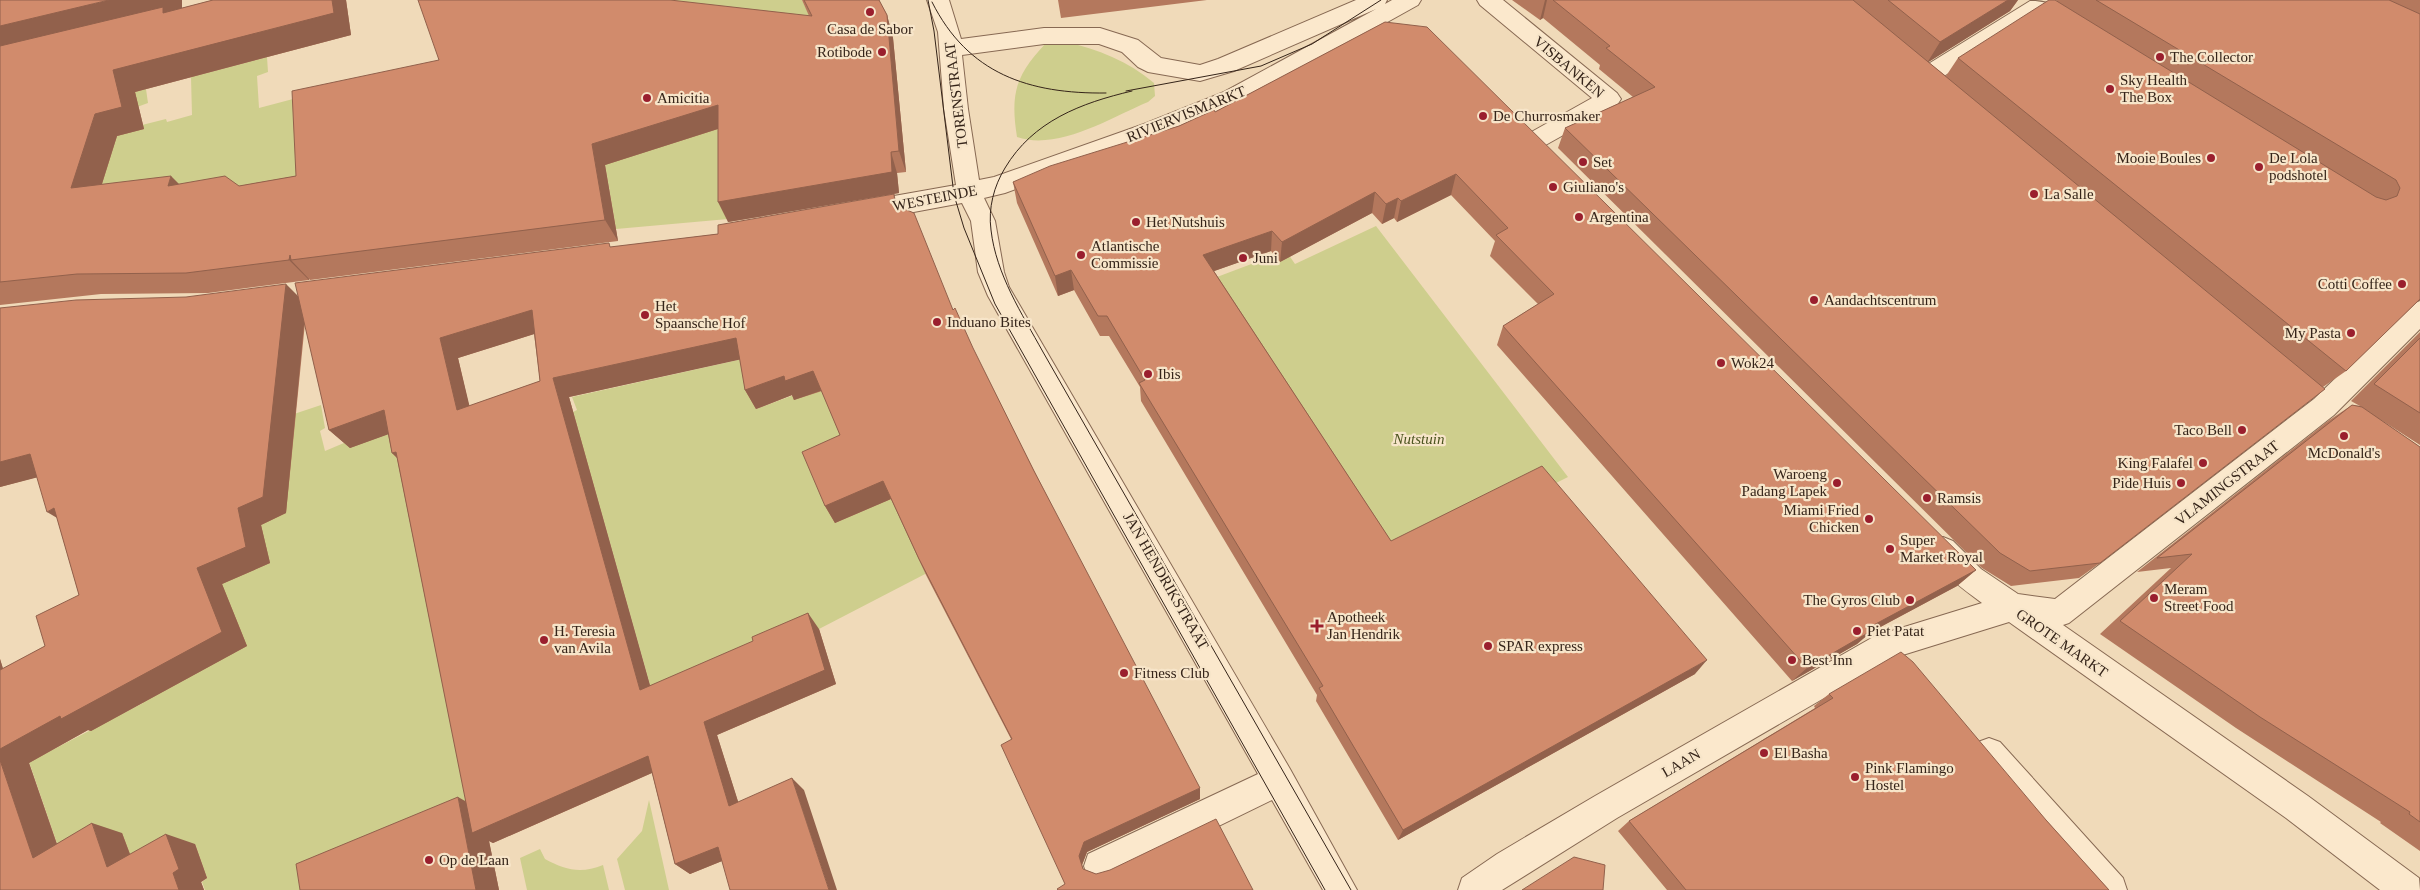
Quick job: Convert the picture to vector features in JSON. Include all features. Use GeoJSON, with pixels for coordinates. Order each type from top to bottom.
{"type":"FeatureCollection","features":[{"type":"Feature","properties":{"kind":"street","name":"TORENSTRAAT"},"geometry":{"type":"LineString","coordinates":[[938,0],[949,32],[956,109],[969,192]]}},
{"type":"Feature","properties":{"kind":"street","name":"VISBANKEN"},"geometry":{"type":"LineString","coordinates":[[1488,0],[1609,99],[1527,134],[1554,162]]}},
{"type":"Feature","properties":{"kind":"street"},"geometry":{"type":"LineString","coordinates":[[1926,78],[2039,3],[2089,37]]}},
{"type":"Feature","properties":{"kind":"street"},"geometry":{"type":"LineString","coordinates":[[950,48],[1044,36],[1100,36],[1130,46],[1146,61],[1156,66],[1200,73],[1399,7]]}},
{"type":"Feature","properties":{"kind":"street","name":"RIVIERVISMARKT"},"geometry":{"type":"LineString","coordinates":[[1007,182],[1152,130],[1232,98],[1399,7]]}},
{"type":"Feature","properties":{"kind":"street","name":"WESTEINDE"},"geometry":{"type":"LineString","coordinates":[[839,215],[969,192],[1007,182]]}},
{"type":"Feature","properties":{"kind":"street","name":"JAN HENDRIKSTRAAT"},"geometry":{"type":"LineString","coordinates":[[969,192],[965,215],[978,256],[991,272],[997,289],[1342,890]]}},
{"type":"Feature","properties":{"kind":"street","name":"VLAMINGSTRAAT"},"geometry":{"type":"LineString","coordinates":[[2014,607],[2059,613],[2316,401],[2420,312]]}},
{"type":"Feature","properties":{"kind":"street"},"geometry":{"type":"LineString","coordinates":[[2316,401],[2345,411],[2352,416]]}},
{"type":"Feature","properties":{"kind":"street"},"geometry":{"type":"LineString","coordinates":[[1923,529],[1971,578],[2014,607]]}},
{"type":"Feature","properties":{"kind":"street","name":"GROTE MARKT"},"geometry":{"type":"LineString","coordinates":[[1903,654],[2014,607],[2297,807],[2407,890]]}},
{"type":"Feature","properties":{"kind":"street","name":"LAAN"},"geometry":{"type":"LineString","coordinates":[[1474,890],[1509,866],[1606,807],[1801,694],[1903,654]]}},
{"type":"Feature","properties":{"kind":"street"},"geometry":{"type":"LineString","coordinates":[[1970,731],[2111,890]]}},
{"type":"Feature","properties":{"kind":"street"},"geometry":{"type":"LineString","coordinates":[[1100,866],[1229,806],[1279,780]]}},
{"type":"Feature","properties":{"kind":"green space"},"geometry":{"type":"Polygon","coordinates":[[[628,0],[802,0],[823,46],[728,219],[616,229],[605,165],[628,0]]]}},
{"type":"Feature","properties":{"kind":"green space"},"geometry":{"type":"Polygon","coordinates":[[[1065,42],[1101,52],[1134,68],[1154,83],[1155,96],[1148,102],[1084,131],[1049,140],[1017,137],[1014,108],[1015,96],[1022,75],[1046,43],[1065,42]]]}},
{"type":"Feature","properties":{"kind":"green space"},"geometry":{"type":"Polygon","coordinates":[[[267,57],[268,72],[257,76],[259,108],[293,99],[315,197],[131,205],[0,127],[146,89],[148,103],[137,107],[138,126],[166,119],[167,122],[192,115],[191,77],[267,57]]]}},
{"type":"Feature","properties":{"kind":"green space","name":"Nutstuin"},"geometry":{"type":"Polygon","coordinates":[[[1376,226],[1568,477],[1387,568],[1209,280],[1286,251],[1295,264],[1376,226]]]}},
{"type":"Feature","properties":{"kind":"green space"},"geometry":{"type":"Polygon","coordinates":[[[747,358],[756,409],[794,395],[825,390],[916,385],[835,523],[876,505],[901,489],[913,544],[922,564],[929,572],[819,629],[655,703],[573,412],[577,410],[572,397],[747,358]]]}},
{"type":"Feature","properties":{"kind":"green space"},"geometry":{"type":"Polygon","coordinates":[[[321,405],[325,428],[320,431],[325,451],[344,443],[341,426],[403,428],[484,810],[330,890],[205,890],[202,882],[207,878],[195,844],[138,876],[122,834],[65,867],[29,762],[143,703],[132,653],[258,512],[288,416],[321,405]]]}},
{"type":"Feature","properties":{"kind":"green space"},"geometry":{"type":"Polygon","coordinates":[[[649,800],[669,890],[625,890],[617,859],[642,831],[649,800]]]}},
{"type":"Feature","properties":{"kind":"green space"},"geometry":{"type":"Polygon","coordinates":[[[540,849],[545,859],[573,870],[595,868],[603,865],[609,890],[527,890],[520,858],[540,849]]]}},
{"type":"Feature","properties":{"kind":"building"},"geometry":{"type":"Polygon","coordinates":[[[0,0],[109,0],[0,26],[0,0]]]}},
{"type":"Feature","properties":{"kind":"building"},"geometry":{"type":"Polygon","coordinates":[[[213,0],[332,0],[334,13],[113,70],[122,107],[95,114],[71,188],[171,176],[168,186],[225,176],[239,186],[296,176],[292,91],[439,60],[418,0],[670,0],[812,16],[804,0],[879,0],[887,15],[899,151],[891,152],[892,172],[718,202],[718,105],[592,144],[605,220],[291,260],[290,255],[289,260],[186,273],[77,274],[0,282],[0,46],[163,7],[163,13],[213,0]]]}},
{"type":"Feature","properties":{"kind":"building"},"geometry":{"type":"Polygon","coordinates":[[[1553,0],[1853,0],[2325,389],[2100,563],[2030,571],[2000,553],[1565,128],[1655,87],[1606,48],[1610,46],[1553,0]]]}},
{"type":"Feature","properties":{"kind":"building"},"geometry":{"type":"Polygon","coordinates":[[[1888,0],[2008,0],[1940,42],[1888,0]]]}},
{"type":"Feature","properties":{"kind":"building"},"geometry":{"type":"Polygon","coordinates":[[[2049,0],[2055,0],[2376,197],[2386,200],[2397,196],[2400,188],[2396,180],[2096,0],[2389,0],[2420,14],[2420,299],[2346,371],[1958,58],[2049,0]]]}},
{"type":"Feature","properties":{"kind":"building"},"geometry":{"type":"Polygon","coordinates":[[[1385,22],[1427,27],[1976,570],[1870,627],[1873,630],[1807,668],[1503,326],[1554,294],[1496,235],[1508,228],[1456,174],[1401,201],[1398,198],[1386,204],[1375,192],[1282,242],[1272,231],[1203,255],[1391,541],[1542,466],[1707,660],[1403,830],[1319,688],[1323,686],[1139,383],[1145,380],[1107,316],[1098,316],[1071,270],[1055,276],[1013,182],[1050,166],[1179,126],[1214,110],[1215,112],[1385,22]]]}},
{"type":"Feature","properties":{"kind":"building"},"geometry":{"type":"Polygon","coordinates":[[[894,194],[895,205],[914,213],[953,310],[955,308],[1034,471],[1200,788],[1084,842],[1079,856],[1083,869],[1096,874],[1110,870],[1216,819],[1253,890],[1057,889],[1065,884],[1001,745],[1012,739],[919,559],[883,481],[825,506],[802,452],[840,435],[813,371],[785,381],[784,376],[745,390],[736,338],[553,378],[640,690],[753,641],[752,637],[808,613],[825,670],[704,722],[729,806],[792,778],[829,890],[730,890],[718,847],[675,864],[648,756],[472,833],[396,452],[392,453],[384,410],[329,430],[295,283],[609,243],[610,247],[718,234],[718,225],[894,194]],[[532,310],[440,338],[457,410],[540,381],[532,310]]]}},
{"type":"Feature","properties":{"kind":"building"},"geometry":{"type":"Polygon","coordinates":[[[286,284],[263,497],[238,508],[246,547],[197,568],[222,632],[61,719],[60,716],[0,749],[0,670],[45,646],[36,616],[79,595],[54,508],[47,512],[30,454],[0,462],[0,308],[76,300],[186,297],[286,284]]]}},
{"type":"Feature","properties":{"kind":"building"},"geometry":{"type":"Polygon","coordinates":[[[2420,338],[2420,413],[2374,384],[2420,338]]]}},
{"type":"Feature","properties":{"kind":"building"},"geometry":{"type":"Polygon","coordinates":[[[2352,405],[2362,407],[2420,447],[2420,822],[2409,814],[2410,812],[2260,717],[2120,621],[2192,554],[2157,558],[2352,405]]]}},
{"type":"Feature","properties":{"kind":"building"},"geometry":{"type":"Polygon","coordinates":[[[1901,652],[1913,662],[2046,820],[2109,890],[1686,890],[1629,821],[1833,698],[1829,694],[1901,652]]]}},
{"type":"Feature","properties":{"kind":"building"},"geometry":{"type":"Polygon","coordinates":[[[0,760],[33,858],[92,823],[107,867],[166,834],[179,869],[173,873],[179,890],[0,890],[0,760]]]}},
{"type":"Feature","properties":{"kind":"building"},"geometry":{"type":"Polygon","coordinates":[[[458,797],[476,890],[300,890],[296,864],[458,797]]]}},
{"type":"Feature","properties":{"kind":"building"},"geometry":{"type":"Polygon","coordinates":[[[1574,857],[1605,865],[1603,890],[1522,890],[1574,857]]]}},
{"type":"Feature","properties":{"kind":"tram line"},"geometry":{"type":"LineString","coordinates":[[928,0],[934,31],[954,195],[964,228],[995,304],[1325,890]]}},
{"type":"Feature","properties":{"kind":"tram line"},"geometry":{"type":"LineString","coordinates":[[1126,91],[1261,66],[1312,44],[1381,0]]}},
{"type":"Feature","properties":{"kind":"tram line"},"geometry":{"type":"LineString","coordinates":[[932,2],[947,27],[964,47],[983,63],[1004,75],[1027,84],[1051,89],[1106,93]]}},
{"type":"Feature","properties":{"kind":"tram line"},"geometry":{"type":"LineString","coordinates":[[1132,91],[1095,101],[1060,116],[1029,138],[1016,152],[1001,175],[995,190],[990,214],[991,230],[998,262],[1011,293],[1027,323],[1351,890]]}},
{"type":"Feature","properties":{"kind":"place","name":"Casa de Sabor"},"geometry":{"type":"Point","coordinates":[870,12]}},
{"type":"Feature","properties":{"kind":"place","name":"Rotibode"},"geometry":{"type":"Point","coordinates":[882,52]}},
{"type":"Feature","properties":{"kind":"place","name":"The Collector"},"geometry":{"type":"Point","coordinates":[2160,57]}},
{"type":"Feature","properties":{"kind":"place","name":"Sky Health The Box"},"geometry":{"type":"Point","coordinates":[2110,89]}},
{"type":"Feature","properties":{"kind":"place","name":"Amicitia"},"geometry":{"type":"Point","coordinates":[647,98]}},
{"type":"Feature","properties":{"kind":"place","name":"De Churrosmaker"},"geometry":{"type":"Point","coordinates":[1483,116]}},
{"type":"Feature","properties":{"kind":"place","name":"Mooie Boules"},"geometry":{"type":"Point","coordinates":[2211,158]}},
{"type":"Feature","properties":{"kind":"place","name":"Set"},"geometry":{"type":"Point","coordinates":[1583,162]}},
{"type":"Feature","properties":{"kind":"place","name":"De Lola podshotel"},"geometry":{"type":"Point","coordinates":[2259,167]}},
{"type":"Feature","properties":{"kind":"place","name":"Giuliano's"},"geometry":{"type":"Point","coordinates":[1553,187]}},
{"type":"Feature","properties":{"kind":"place","name":"La Salle"},"geometry":{"type":"Point","coordinates":[2034,194]}},
{"type":"Feature","properties":{"kind":"place","name":"Argentina"},"geometry":{"type":"Point","coordinates":[1579,217]}},
{"type":"Feature","properties":{"kind":"place","name":"Het Nutshuis"},"geometry":{"type":"Point","coordinates":[1136,222]}},
{"type":"Feature","properties":{"kind":"place","name":"Atlantische Commissie"},"geometry":{"type":"Point","coordinates":[1081,255]}},
{"type":"Feature","properties":{"kind":"place","name":"Juni"},"geometry":{"type":"Point","coordinates":[1243,258]}},
{"type":"Feature","properties":{"kind":"place","name":"Cotti Coffee"},"geometry":{"type":"Point","coordinates":[2402,284]}},
{"type":"Feature","properties":{"kind":"place","name":"Aandachtscentrum"},"geometry":{"type":"Point","coordinates":[1814,300]}},
{"type":"Feature","properties":{"kind":"place","name":"Het Spaansche Hof"},"geometry":{"type":"Point","coordinates":[645,315]}},
{"type":"Feature","properties":{"kind":"place","name":"Induano Bites"},"geometry":{"type":"Point","coordinates":[937,322]}},
{"type":"Feature","properties":{"kind":"place","name":"My Pasta"},"geometry":{"type":"Point","coordinates":[2351,333]}},
{"type":"Feature","properties":{"kind":"place","name":"Wok24"},"geometry":{"type":"Point","coordinates":[1721,363]}},
{"type":"Feature","properties":{"kind":"place","name":"Ibis"},"geometry":{"type":"Point","coordinates":[1148,374]}},
{"type":"Feature","properties":{"kind":"place","name":"Taco Bell"},"geometry":{"type":"Point","coordinates":[2242,430]}},
{"type":"Feature","properties":{"kind":"place","name":"McDonald's"},"geometry":{"type":"Point","coordinates":[2344,436]}},
{"type":"Feature","properties":{"kind":"place","name":"King Falafel"},"geometry":{"type":"Point","coordinates":[2203,463]}},
{"type":"Feature","properties":{"kind":"place","name":"Waroeng Padang Lapek"},"geometry":{"type":"Point","coordinates":[1837,483]}},
{"type":"Feature","properties":{"kind":"place","name":"Pide Huis"},"geometry":{"type":"Point","coordinates":[2181,483]}},
{"type":"Feature","properties":{"kind":"place","name":"Ramsis"},"geometry":{"type":"Point","coordinates":[1927,498]}},
{"type":"Feature","properties":{"kind":"place","name":"Miami Fried Chicken"},"geometry":{"type":"Point","coordinates":[1869,519]}},
{"type":"Feature","properties":{"kind":"place","name":"Super Market Royal"},"geometry":{"type":"Point","coordinates":[1890,549]}},
{"type":"Feature","properties":{"kind":"place","name":"Meram Street Food"},"geometry":{"type":"Point","coordinates":[2154,598]}},
{"type":"Feature","properties":{"kind":"place","name":"The Gyros Club"},"geometry":{"type":"Point","coordinates":[1910,600]}},
{"type":"Feature","properties":{"kind":"place","name":"Apotheek Jan Hendrik"},"geometry":{"type":"Point","coordinates":[1317,626]}},
{"type":"Feature","properties":{"kind":"place","name":"Piet Patat"},"geometry":{"type":"Point","coordinates":[1857,631]}},
{"type":"Feature","properties":{"kind":"place","name":"H. Teresia van Avila"},"geometry":{"type":"Point","coordinates":[544,640]}},
{"type":"Feature","properties":{"kind":"place","name":"SPAR express"},"geometry":{"type":"Point","coordinates":[1488,646]}},
{"type":"Feature","properties":{"kind":"place","name":"Best Inn"},"geometry":{"type":"Point","coordinates":[1792,660]}},
{"type":"Feature","properties":{"kind":"place","name":"Fitness Club"},"geometry":{"type":"Point","coordinates":[1124,673]}},
{"type":"Feature","properties":{"kind":"place","name":"El Basha"},"geometry":{"type":"Point","coordinates":[1764,753]}},
{"type":"Feature","properties":{"kind":"place","name":"Pink Flamingo Hostel"},"geometry":{"type":"Point","coordinates":[1855,777]}},
{"type":"Feature","properties":{"kind":"place","name":"Op de Laan"},"geometry":{"type":"Point","coordinates":[429,860]}}]}
